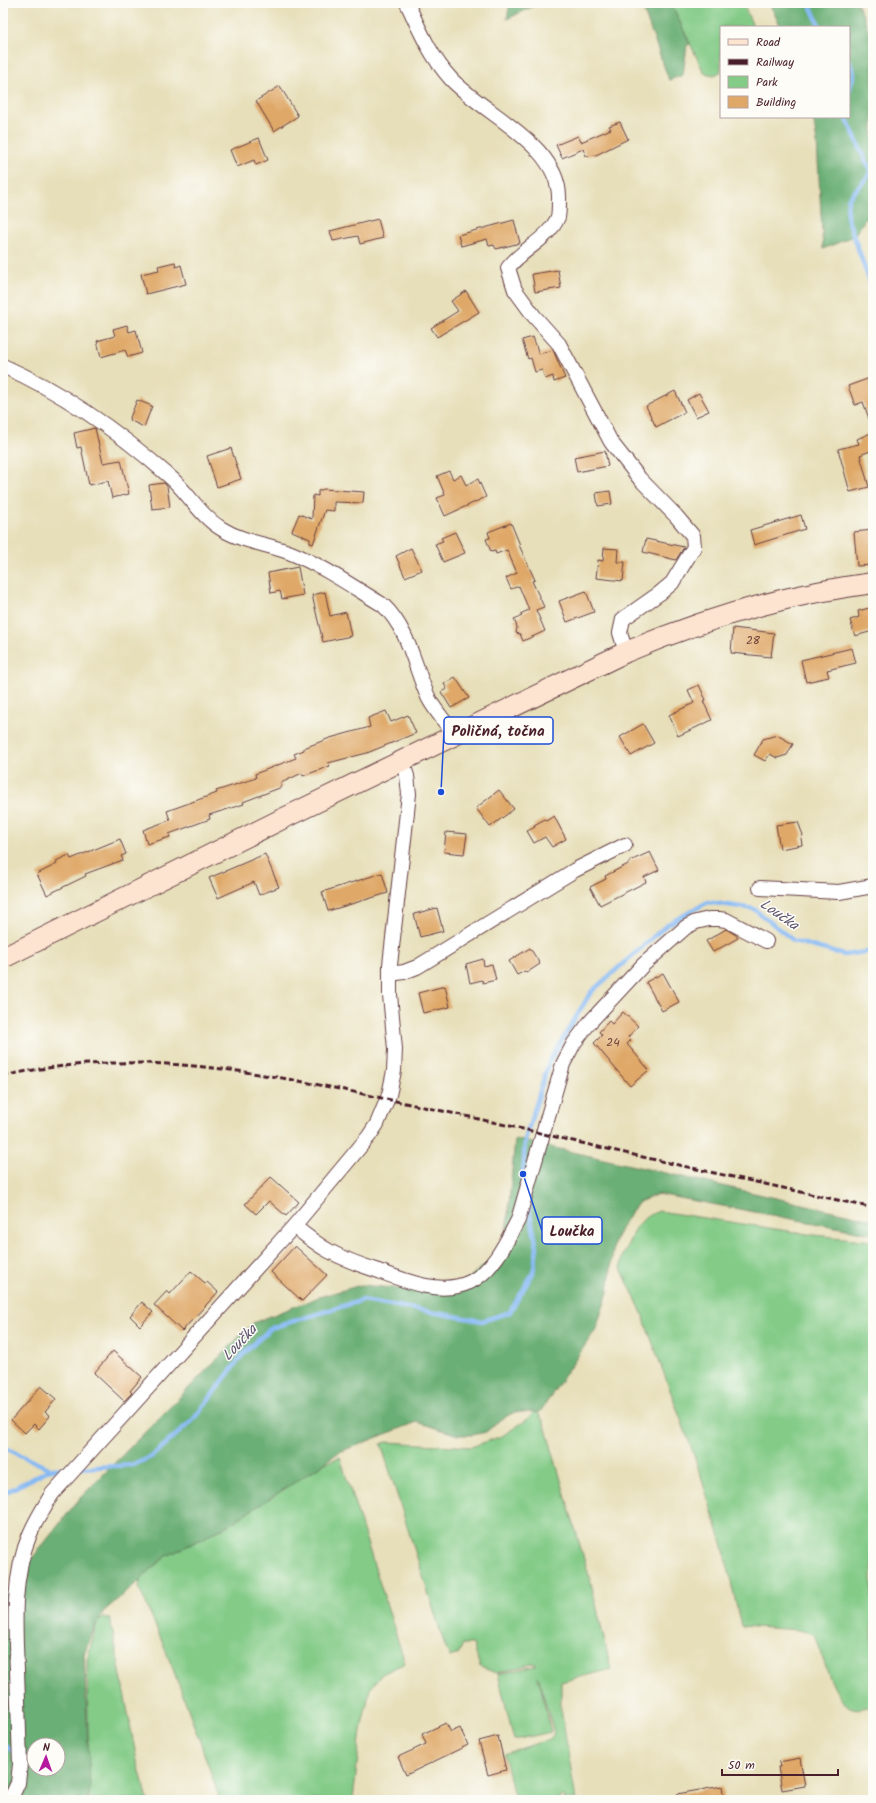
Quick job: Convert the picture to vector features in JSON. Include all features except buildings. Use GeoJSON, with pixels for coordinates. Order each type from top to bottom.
{"type":"FeatureCollection","features":[{"type":"Feature","properties":{"kind":"main road"},"geometry":{"type":"LineString","coordinates":[[3,958],[454,735],[626,652],[678,630],[741,610],[809,594],[873,583]]}},
{"type":"Feature","properties":{"kind":"street"},"geometry":{"type":"LineString","coordinates":[[407,3],[421,34],[451,78],[472,99],[539,150],[556,175],[560,190],[558,216],[549,231],[515,258],[508,268],[515,290],[534,316],[559,344],[611,442],[640,479],[693,536],[694,547],[672,583],[623,619],[620,633],[626,652]]}},
{"type":"Feature","properties":{"kind":"street"},"geometry":{"type":"LineString","coordinates":[[3,366],[49,389],[131,443],[171,477],[198,509],[221,528],[249,542],[274,548],[305,559],[383,605],[400,625],[429,698],[454,735]]}},
{"type":"Feature","properties":{"kind":"street"},"geometry":{"type":"LineString","coordinates":[[10,1800],[18,1783],[20,1764],[15,1630],[16,1594],[20,1567],[29,1536],[39,1514],[52,1494],[294,1226],[369,1136],[385,1107],[392,1082],[395,1059],[390,974],[409,794],[407,776],[402,761]]}},
{"type":"Feature","properties":{"kind":"street"},"geometry":{"type":"LineString","coordinates":[[390,974],[404,972],[417,967],[575,870],[625,845]]}},
{"type":"Feature","properties":{"kind":"street"},"geometry":{"type":"LineString","coordinates":[[760,888],[839,892],[873,886]]}},
{"type":"Feature","properties":{"kind":"street"},"geometry":{"type":"LineString","coordinates":[[294,1226],[317,1244],[344,1259],[420,1286],[450,1287],[460,1286],[472,1281],[482,1274],[491,1264],[508,1239],[518,1220],[563,1064],[574,1043],[590,1022],[648,960],[686,927],[696,922],[709,919],[726,920],[766,941]]}},
{"type":"Feature","properties":{"kind":"green space"},"geometry":{"type":"Polygon","coordinates":[[[510,3],[540,3],[507,19],[510,3]]]}},
{"type":"Feature","properties":{"kind":"green space"},"geometry":{"type":"Polygon","coordinates":[[[641,3],[671,3],[690,44],[687,45],[683,75],[669,80],[641,3]]]}},
{"type":"Feature","properties":{"kind":"green space"},"geometry":{"type":"Polygon","coordinates":[[[671,3],[743,3],[752,24],[751,26],[720,26],[720,72],[714,75],[704,73],[671,3]]]}},
{"type":"Feature","properties":{"kind":"green space"},"geometry":{"type":"Polygon","coordinates":[[[769,3],[857,3],[864,17],[873,46],[873,207],[854,236],[823,249],[817,142],[813,118],[850,118],[850,26],[780,26],[769,3]]]}},
{"type":"Feature","properties":{"kind":"green space"},"geometry":{"type":"Polygon","coordinates":[[[515,1139],[873,1220],[873,1234],[658,1194],[639,1202],[625,1221],[614,1243],[608,1292],[596,1329],[540,1412],[515,1412],[501,1419],[486,1432],[473,1435],[458,1435],[417,1422],[339,1452],[227,1526],[167,1556],[149,1570],[140,1580],[103,1612],[99,1621],[97,1622],[84,1654],[90,1787],[88,1800],[3,1800],[4,1591],[23,1590],[30,1561],[80,1498],[253,1323],[319,1297],[361,1285],[415,1290],[454,1291],[505,1247],[515,1139]]]}},
{"type":"Feature","properties":{"kind":"green space"},"geometry":{"type":"Polygon","coordinates":[[[659,1211],[814,1235],[873,1241],[872,1706],[855,1709],[846,1704],[840,1697],[829,1676],[815,1634],[798,1630],[741,1626],[723,1546],[695,1458],[641,1311],[621,1268],[622,1258],[635,1228],[647,1216],[659,1211]]]}},
{"type":"Feature","properties":{"kind":"green space"},"geometry":{"type":"Polygon","coordinates":[[[534,1412],[538,1413],[544,1422],[591,1583],[611,1669],[561,1682],[561,1709],[576,1800],[562,1800],[564,1799],[564,1796],[559,1797],[560,1800],[515,1800],[504,1754],[550,1739],[554,1733],[538,1676],[551,1732],[514,1740],[498,1674],[535,1666],[535,1663],[497,1673],[480,1667],[473,1644],[463,1644],[458,1654],[450,1657],[445,1646],[381,1444],[387,1442],[471,1447],[502,1436],[528,1419],[534,1412]]]}},
{"type":"Feature","properties":{"kind":"green space"},"geometry":{"type":"Polygon","coordinates":[[[340,1457],[405,1663],[382,1674],[370,1689],[361,1730],[353,1800],[220,1800],[182,1693],[139,1588],[140,1580],[149,1570],[167,1556],[227,1526],[323,1464],[340,1457]]]}},
{"type":"Feature","properties":{"kind":"green space"},"geometry":{"type":"Polygon","coordinates":[[[103,1618],[110,1618],[137,1761],[148,1800],[89,1800],[87,1660],[97,1622],[103,1618]]]}},
{"type":"Feature","properties":{"kind":"waterway"},"geometry":{"type":"LineString","coordinates":[[809,3],[820,26]]}},
{"type":"Feature","properties":{"kind":"waterway"},"geometry":{"type":"LineString","coordinates":[[850,63],[854,73],[850,88]]}},
{"type":"Feature","properties":{"kind":"waterway"},"geometry":{"type":"LineString","coordinates":[[846,118],[871,173],[848,199],[847,217],[873,291]]}},
{"type":"Feature","properties":{"kind":"waterway","name":"Loučka"},"geometry":{"type":"LineString","coordinates":[[524,1182],[525,1140],[549,1062],[591,992],[668,924],[708,902],[754,909],[794,941],[844,955],[873,951]]}},
{"type":"Feature","properties":{"kind":"waterway","name":"Loučka"},"geometry":{"type":"LineString","coordinates":[[80,1468],[133,1465],[151,1457],[193,1420],[244,1353],[271,1328],[363,1300],[482,1321],[510,1312],[533,1273],[537,1248],[528,1203]]}},
{"type":"Feature","properties":{"kind":"waterway"},"geometry":{"type":"LineString","coordinates":[[3,1447],[50,1469]]}},
{"type":"Feature","properties":{"kind":"waterway","name":"Loučka"},"geometry":{"type":"LineString","coordinates":[[3,1494],[50,1469],[71,1468]]}},
{"type":"Feature","properties":{"kind":"waterway"},"geometry":{"type":"LineString","coordinates":[[3,1745],[18,1753]]}},
{"type":"Feature","properties":{"kind":"railway"},"geometry":{"type":"LineString","coordinates":[[3,1076],[51,1068],[99,1063],[147,1063],[195,1066],[243,1072],[338,1089],[450,1113],[873,1208]]}},
{"type":"Feature","properties":{"kind":"place","name":"Poličná, točna"},"geometry":{"type":"Point","coordinates":[441,792]}},
{"type":"Feature","properties":{"kind":"place","name":"Loučka"},"geometry":{"type":"Point","coordinates":[523,1174]}}]}
